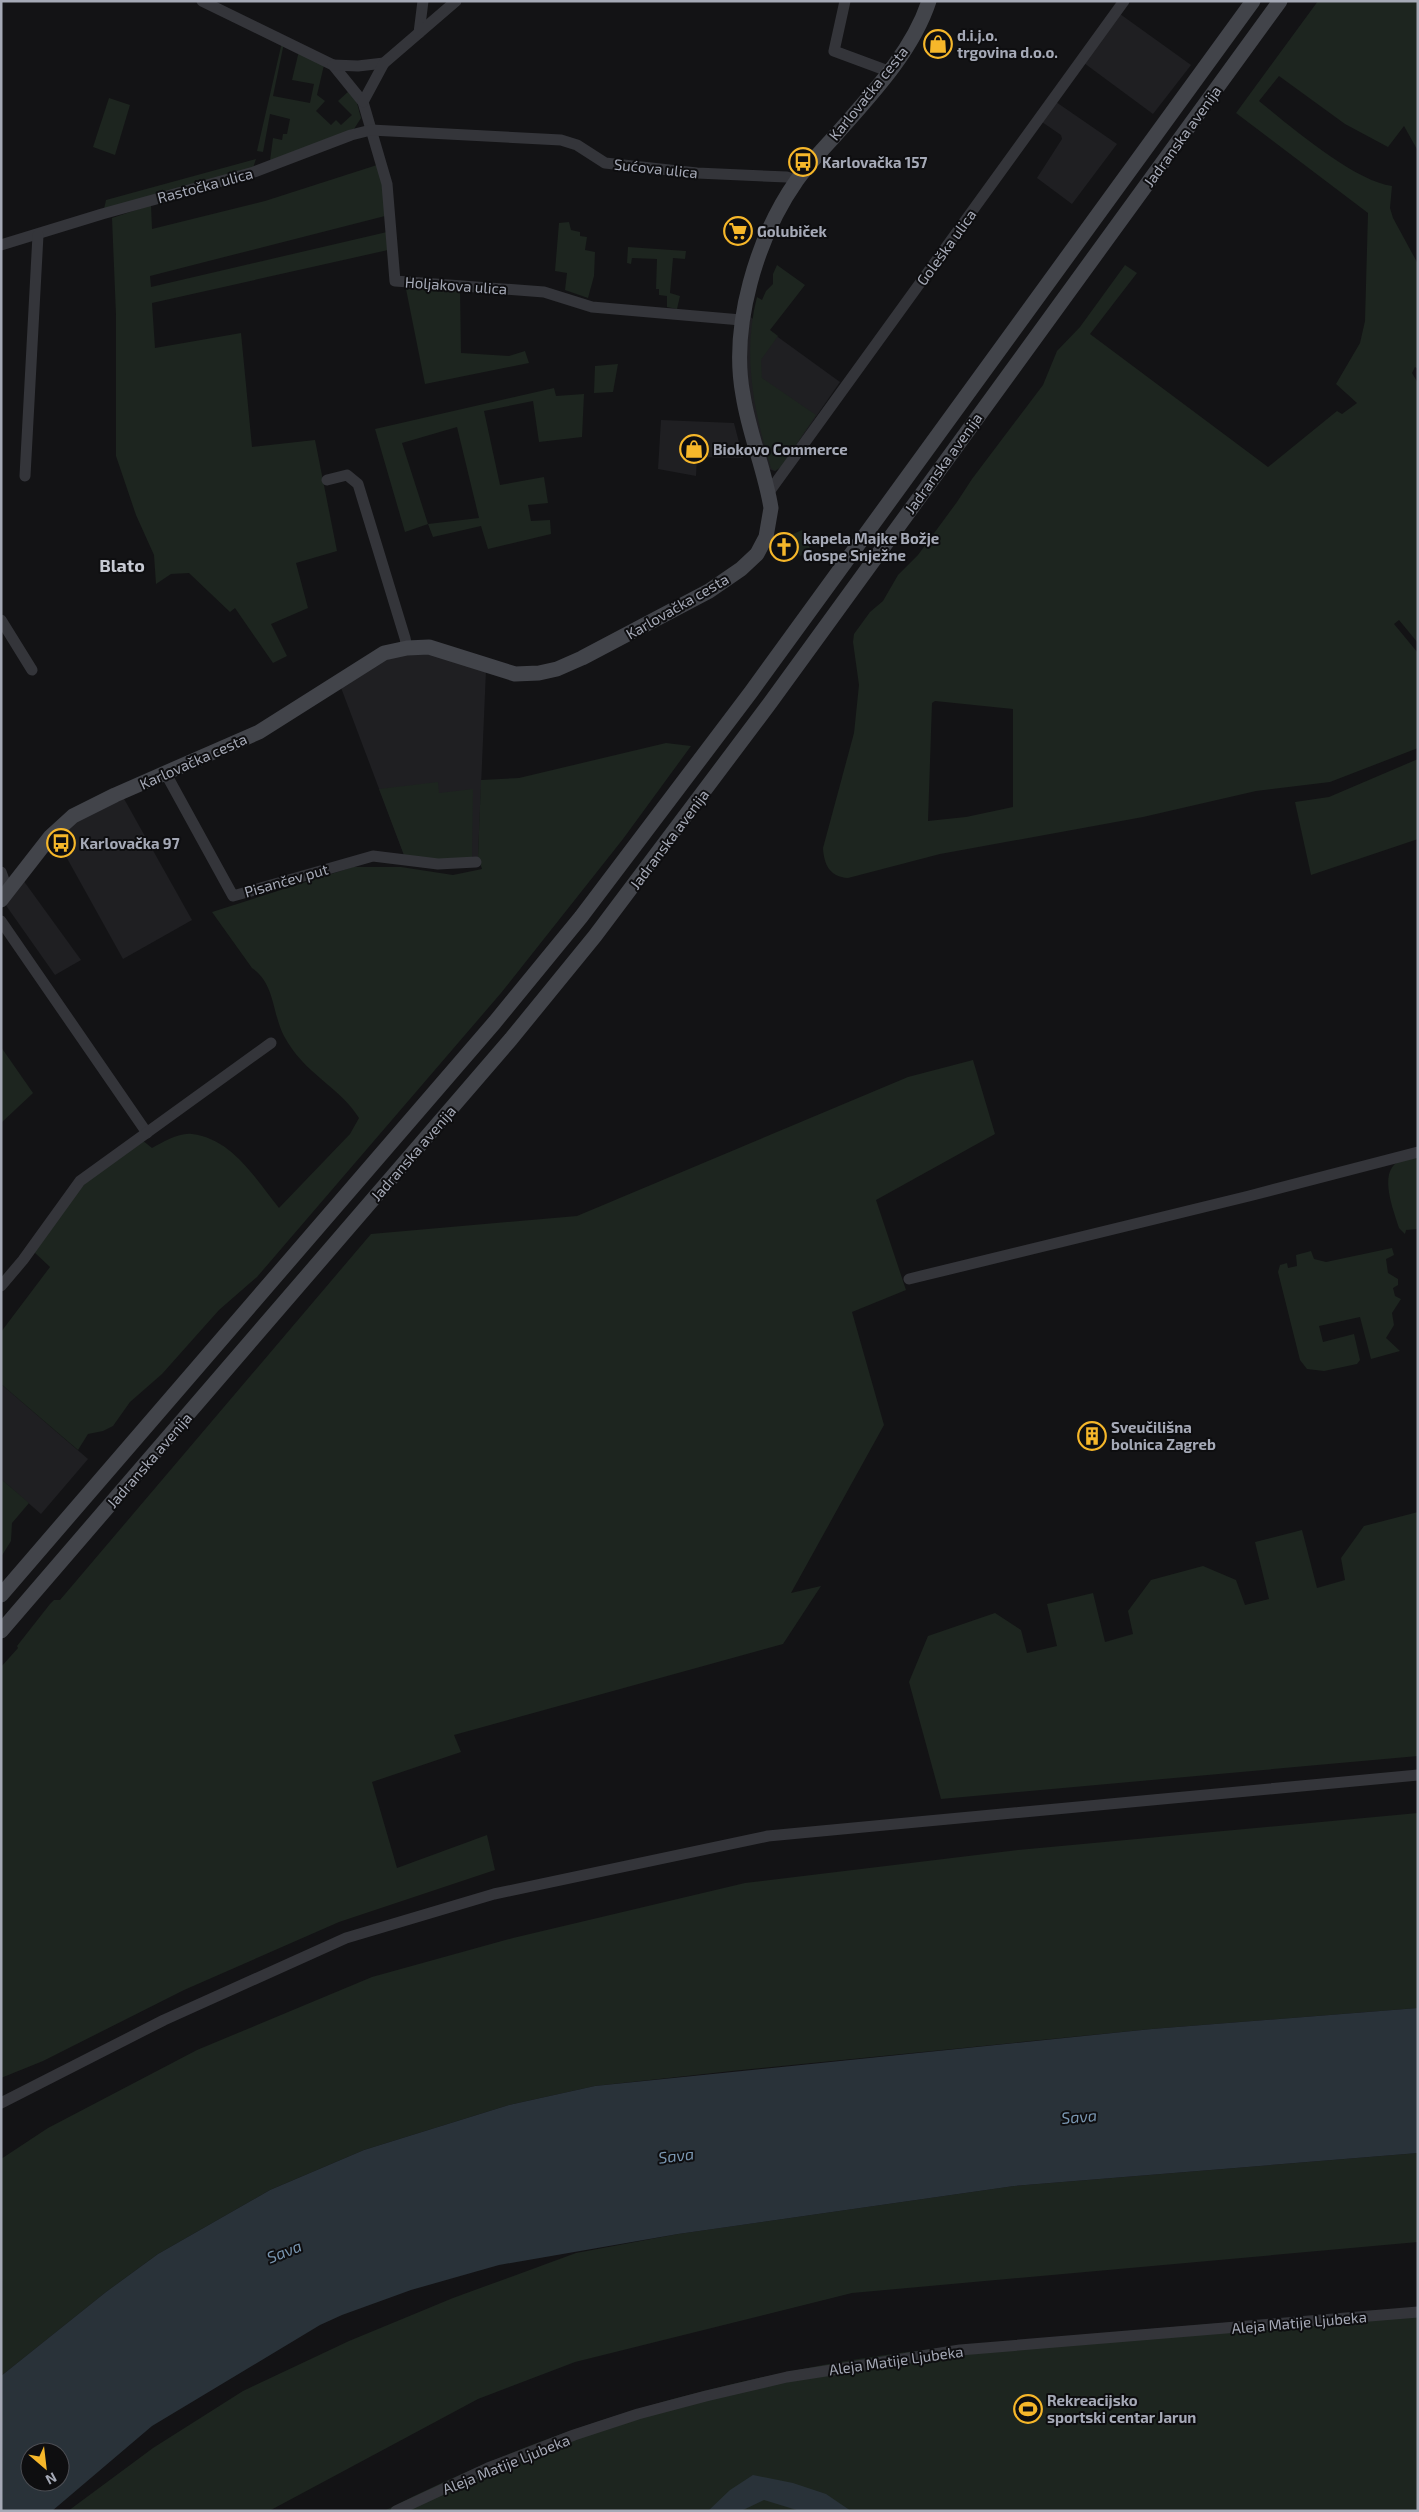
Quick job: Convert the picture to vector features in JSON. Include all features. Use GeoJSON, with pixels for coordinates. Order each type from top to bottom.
{"type":"FeatureCollection","features":[{"type":"Feature","properties":{"kind":"main road","name":"Karlovačka cesta"},"geometry":{"type":"LineString","coordinates":[[5,896],[50,837],[73,816],[259,732],[296,711],[384,653],[407,648],[428,647],[515,674],[538,673],[566,665],[709,591],[741,569],[757,554],[766,537],[772,508],[742,395],[739,369],[741,320],[761,253],[796,182],[888,70],[920,23],[928,1]]}},
{"type":"Feature","properties":{"kind":"main road","name":"Jadranska avenija"},"geometry":{"type":"LineString","coordinates":[[1,1595],[495,1022],[581,917],[751,692],[1253,1]]}},
{"type":"Feature","properties":{"kind":"main road","name":"Jadranska avenija"},"geometry":{"type":"LineString","coordinates":[[1,1631],[505,1046],[595,936],[764,711],[1280,1]]}},
{"type":"Feature","properties":{"kind":"street"},"geometry":{"type":"LineString","coordinates":[[202,1],[333,65],[358,66],[384,63]]}},
{"type":"Feature","properties":{"kind":"street"},"geometry":{"type":"LineString","coordinates":[[419,33],[423,1]]}},
{"type":"Feature","properties":{"kind":"street"},"geometry":{"type":"LineString","coordinates":[[333,65],[363,102],[384,63],[456,1]]}},
{"type":"Feature","properties":{"kind":"street"},"geometry":{"type":"LineString","coordinates":[[845,1],[834,51],[888,70]]}},
{"type":"Feature","properties":{"kind":"street","name":"Goleška ulica"},"geometry":{"type":"LineString","coordinates":[[769,492],[1124,1]]}},
{"type":"Feature","properties":{"kind":"street","name":"Holjakova ulica"},"geometry":{"type":"LineString","coordinates":[[363,102],[387,184],[395,281],[544,292],[592,307],[741,320]]}},
{"type":"Feature","properties":{"kind":"street","name":"Sućova ulica"},"geometry":{"type":"LineString","coordinates":[[371,130],[561,140],[577,145],[605,162],[697,173],[787,177],[796,182]]}},
{"type":"Feature","properties":{"kind":"street","name":"Rastočka ulica"},"geometry":{"type":"LineString","coordinates":[[1,245],[111,211],[254,172],[351,135],[371,130]]}},
{"type":"Feature","properties":{"kind":"street"},"geometry":{"type":"LineString","coordinates":[[25,476],[38,235]]}},
{"type":"Feature","properties":{"kind":"street"},"geometry":{"type":"LineString","coordinates":[[327,480],[347,476],[358,484],[406,638],[407,648]]}},
{"type":"Feature","properties":{"kind":"street"},"geometry":{"type":"LineString","coordinates":[[1,620],[32,670]]}},
{"type":"Feature","properties":{"kind":"street","name":"Pisančev put"},"geometry":{"type":"LineString","coordinates":[[166,774],[233,896],[373,856],[438,864],[476,862]]}},
{"type":"Feature","properties":{"kind":"street"},"geometry":{"type":"LineString","coordinates":[[1,872],[5,896]]}},
{"type":"Feature","properties":{"kind":"street"},"geometry":{"type":"LineString","coordinates":[[1,922],[147,1133]]}},
{"type":"Feature","properties":{"kind":"street"},"geometry":{"type":"LineString","coordinates":[[1,1286],[23,1260],[80,1181],[271,1043]]}},
{"type":"Feature","properties":{"kind":"street"},"geometry":{"type":"LineString","coordinates":[[909,1279],[1249,1196],[1418,1152]]}},
{"type":"Feature","properties":{"kind":"street"},"geometry":{"type":"LineString","coordinates":[[1,2103],[164,2020],[346,1938],[494,1894],[768,1836],[1418,1775]]}},
{"type":"Feature","properties":{"kind":"street","name":"Aleja Matije Ljubeka"},"geometry":{"type":"LineString","coordinates":[[396,2511],[488,2468],[574,2435],[697,2398],[787,2378],[960,2350],[1418,2312]]}},
{"type":"Feature","properties":{"kind":"shaded area"},"geometry":{"type":"Polygon","coordinates":[[[1318,1],[1418,1],[1418,151],[1404,126],[1388,147],[1345,124],[1279,76],[1259,101],[1341,164],[1377,182],[1392,186],[1390,208],[1393,218],[1418,264],[1418,369],[1415,367],[1412,373],[1418,383],[1418,643],[1399,620],[1394,624],[1418,653],[1418,748],[1330,782],[1256,791],[1143,817],[940,854],[848,878],[832,873],[825,860],[823,848],[854,733],[859,685],[853,642],[854,634],[870,612],[883,601],[898,575],[918,555],[972,479],[1043,385],[1057,351],[1080,327],[1125,265],[1137,273],[1090,334],[1268,467],[1337,411],[1342,414],[1357,403],[1336,384],[1360,343],[1365,321],[1368,213],[1236,113],[1318,1]],[[935,701],[932,703],[928,821],[966,817],[1013,807],[1013,709],[935,701]]]}},
{"type":"Feature","properties":{"kind":"shaded area"},"geometry":{"type":"Polygon","coordinates":[[[1120,14],[1191,65],[1153,114],[1084,63],[1120,14]]]}},
{"type":"Feature","properties":{"kind":"shaded area"},"geometry":{"type":"Polygon","coordinates":[[[282,42],[284,43],[273,96],[310,103],[314,84],[292,80],[299,51],[324,65],[317,95],[325,101],[316,111],[331,125],[336,120],[341,125],[352,115],[338,101],[349,91],[357,103],[361,118],[354,129],[270,161],[273,138],[282,140],[283,134],[287,134],[290,119],[270,114],[263,152],[257,151],[282,42]]]}},
{"type":"Feature","properties":{"kind":"shaded area"},"geometry":{"type":"Polygon","coordinates":[[[109,98],[130,105],[115,155],[93,147],[109,98]]]}},
{"type":"Feature","properties":{"kind":"shaded area"},"geometry":{"type":"Polygon","coordinates":[[[1056,102],[1117,144],[1072,204],[1037,178],[1062,139],[1061,135],[1042,122],[1056,102]]]}},
{"type":"Feature","properties":{"kind":"shaded area"},"geometry":{"type":"Polygon","coordinates":[[[256,159],[253,168],[103,214],[106,200],[256,159]]]}},
{"type":"Feature","properties":{"kind":"shaded area"},"geometry":{"type":"Polygon","coordinates":[[[377,165],[383,182],[385,216],[150,276],[151,287],[387,232],[388,250],[152,303],[155,348],[241,333],[252,447],[315,440],[337,551],[296,563],[308,608],[271,624],[287,656],[273,663],[235,608],[230,612],[189,573],[171,574],[156,584],[154,555],[136,515],[116,456],[116,315],[112,218],[151,205],[152,229],[265,201],[377,165]]]}},
{"type":"Feature","properties":{"kind":"shaded area"},"geometry":{"type":"Polygon","coordinates":[[[569,222],[571,230],[580,232],[580,236],[587,237],[585,250],[595,252],[594,276],[588,298],[565,290],[567,273],[555,271],[559,223],[569,222]]]}},
{"type":"Feature","properties":{"kind":"shaded area"},"geometry":{"type":"Polygon","coordinates":[[[628,247],[686,251],[685,259],[673,258],[670,293],[680,296],[677,309],[667,307],[667,296],[659,295],[659,289],[656,289],[657,259],[632,258],[631,264],[627,263],[628,247]]]}},
{"type":"Feature","properties":{"kind":"shaded area"},"geometry":{"type":"Polygon","coordinates":[[[777,265],[805,285],[770,330],[778,336],[761,360],[762,378],[816,415],[781,467],[775,471],[771,468],[755,405],[750,362],[750,340],[757,297],[762,300],[766,291],[773,284],[773,274],[777,265]]]}},
{"type":"Feature","properties":{"kind":"shaded area"},"geometry":{"type":"Polygon","coordinates":[[[406,289],[460,289],[461,353],[509,356],[525,351],[529,363],[425,384],[406,289]]]}},
{"type":"Feature","properties":{"kind":"shaded area"},"geometry":{"type":"Polygon","coordinates":[[[749,316],[840,382],[781,467],[775,471],[768,469],[751,407],[745,354],[749,316]]]}},
{"type":"Feature","properties":{"kind":"shaded area"},"geometry":{"type":"Polygon","coordinates":[[[618,364],[613,392],[594,393],[595,366],[618,364]]]}},
{"type":"Feature","properties":{"kind":"shaded area"},"geometry":{"type":"Polygon","coordinates":[[[554,388],[556,396],[584,394],[582,437],[539,442],[533,401],[484,411],[500,485],[544,477],[548,503],[528,505],[531,521],[550,520],[551,534],[488,549],[481,526],[433,537],[428,524],[405,532],[375,429],[554,388]],[[457,427],[402,443],[428,524],[479,518],[457,427]]]}},
{"type":"Feature","properties":{"kind":"shaded area"},"geometry":{"type":"Polygon","coordinates":[[[661,420],[734,423],[743,458],[697,457],[696,476],[658,469],[661,420]]]}},
{"type":"Feature","properties":{"kind":"shaded area"},"geometry":{"type":"Polygon","coordinates":[[[802,530],[811,551],[800,556],[791,535],[802,530]]]}},
{"type":"Feature","properties":{"kind":"shaded area"},"geometry":{"type":"Polygon","coordinates":[[[423,651],[486,670],[478,857],[404,855],[340,685],[372,663],[423,651]]]}},
{"type":"Feature","properties":{"kind":"shaded area"},"geometry":{"type":"Polygon","coordinates":[[[666,743],[691,746],[623,839],[501,993],[257,1277],[219,1310],[162,1374],[130,1402],[113,1426],[103,1431],[88,1434],[78,1450],[1,1384],[1,1332],[50,1267],[33,1251],[73,1195],[90,1179],[142,1140],[152,1148],[166,1140],[187,1134],[207,1137],[220,1144],[242,1162],[279,1208],[350,1134],[359,1118],[342,1097],[311,1070],[292,1049],[280,1027],[265,982],[252,968],[212,912],[353,867],[401,867],[453,875],[482,869],[478,857],[481,780],[519,778],[666,743]]]}},
{"type":"Feature","properties":{"kind":"shaded area"},"geometry":{"type":"Polygon","coordinates":[[[1418,759],[1418,839],[1311,875],[1295,802],[1329,797],[1418,759]]]}},
{"type":"Feature","properties":{"kind":"shaded area"},"geometry":{"type":"Polygon","coordinates":[[[438,782],[439,793],[473,789],[472,858],[447,861],[404,855],[379,789],[438,782]]]}},
{"type":"Feature","properties":{"kind":"shaded area"},"geometry":{"type":"Polygon","coordinates":[[[123,797],[192,920],[123,959],[58,842],[76,822],[123,797]]]}},
{"type":"Feature","properties":{"kind":"shaded area"},"geometry":{"type":"Polygon","coordinates":[[[23,880],[81,960],[55,975],[5,904],[23,880]]]}},
{"type":"Feature","properties":{"kind":"shaded area"},"geometry":{"type":"Polygon","coordinates":[[[1,1047],[33,1093],[1,1123],[1,1047]]]}},
{"type":"Feature","properties":{"kind":"shaded area"},"geometry":{"type":"Polygon","coordinates":[[[973,1060],[995,1134],[876,1200],[906,1290],[852,1312],[884,1425],[791,1593],[821,1586],[783,1644],[454,1735],[461,1752],[372,1782],[397,1868],[487,1835],[495,1870],[339,1922],[184,1990],[43,2061],[1,2078],[1,1667],[18,1648],[17,1646],[50,1604],[54,1600],[60,1600],[371,1234],[577,1216],[908,1077],[973,1060]]]}},
{"type":"Feature","properties":{"kind":"shaded area"},"geometry":{"type":"Polygon","coordinates":[[[1418,1157],[1418,1229],[1406,1230],[1405,1234],[1399,1228],[1391,1203],[1388,1183],[1389,1175],[1392,1167],[1398,1162],[1418,1157]]]}},
{"type":"Feature","properties":{"kind":"shaded area"},"geometry":{"type":"Polygon","coordinates":[[[1392,1248],[1394,1255],[1386,1259],[1388,1273],[1398,1279],[1398,1285],[1393,1288],[1395,1296],[1401,1299],[1392,1313],[1394,1325],[1386,1338],[1400,1351],[1371,1359],[1360,1317],[1319,1326],[1323,1342],[1354,1334],[1360,1360],[1357,1364],[1324,1371],[1307,1369],[1300,1360],[1278,1272],[1280,1265],[1287,1263],[1288,1268],[1297,1266],[1296,1255],[1311,1251],[1314,1259],[1326,1262],[1392,1248]]]}},
{"type":"Feature","properties":{"kind":"shaded area"},"geometry":{"type":"Polygon","coordinates":[[[1,1384],[88,1459],[41,1514],[1,1479],[1,1384]]]}},
{"type":"Feature","properties":{"kind":"shaded area"},"geometry":{"type":"Polygon","coordinates":[[[1,1479],[29,1503],[12,1523],[11,1541],[1,1557],[1,1479]]]}},
{"type":"Feature","properties":{"kind":"shaded area"},"geometry":{"type":"Polygon","coordinates":[[[1418,1512],[1418,1756],[941,1799],[909,1682],[928,1636],[995,1613],[1021,1630],[1027,1653],[1057,1646],[1047,1604],[1093,1593],[1105,1642],[1133,1634],[1128,1611],[1151,1580],[1203,1566],[1236,1580],[1245,1605],[1269,1599],[1255,1542],[1302,1530],[1317,1588],[1345,1580],[1341,1558],[1364,1526],[1418,1512]]]}},
{"type":"Feature","properties":{"kind":"shaded area"},"geometry":{"type":"Polygon","coordinates":[[[1418,1813],[1418,2008],[1152,2029],[732,2071],[595,2086],[509,2105],[364,2150],[270,2190],[158,2254],[106,2292],[1,2376],[1,2159],[48,2128],[197,2050],[372,1977],[513,1938],[745,1883],[1018,1850],[1418,1813]]]}},
{"type":"Feature","properties":{"kind":"shaded area"},"geometry":{"type":"Polygon","coordinates":[[[1418,2153],[1418,2242],[852,2293],[575,2362],[478,2399],[269,2511],[68,2511],[153,2448],[243,2391],[349,2341],[453,2298],[576,2253],[678,2234],[1014,2186],[1418,2153]]]}},
{"type":"Feature","properties":{"kind":"shaded area","name":"Rekreacijsko sportski centar Jarun"},"geometry":{"type":"Polygon","coordinates":[[[1418,2307],[1418,2511],[384,2511],[436,2485],[543,2441],[654,2405],[766,2376],[858,2359],[998,2342],[1418,2307]]]}},
{"type":"Feature","properties":{"kind":"water","name":"Sava"},"geometry":{"type":"Polygon","coordinates":[[[1418,2008],[1418,2153],[1014,2186],[678,2234],[499,2265],[411,2290],[320,2325],[152,2426],[52,2511],[1,2511],[1,2376],[106,2292],[158,2254],[270,2190],[364,2150],[509,2105],[595,2086],[1152,2029],[1418,2008]]]}},
{"type":"Feature","properties":{"kind":"water"},"geometry":{"type":"Polygon","coordinates":[[[753,2475],[793,2483],[826,2494],[851,2511],[800,2511],[764,2500],[741,2511],[708,2511],[730,2490],[753,2475]]]}},
{"type":"Feature","properties":{"kind":"place","name":"d.i.j.o. trgovina d.o.o."},"geometry":{"type":"Point","coordinates":[938,44]}},
{"type":"Feature","properties":{"kind":"place","name":"Karlovačka 157"},"geometry":{"type":"Point","coordinates":[803,162]}},
{"type":"Feature","properties":{"kind":"place","name":"Golubiček"},"geometry":{"type":"Point","coordinates":[738,231]}},
{"type":"Feature","properties":{"kind":"place","name":"Biokovo Commerce"},"geometry":{"type":"Point","coordinates":[694,449]}},
{"type":"Feature","properties":{"kind":"place","name":"kapela Majke Božje Gospe Snježne"},"geometry":{"type":"Point","coordinates":[784,547]}},
{"type":"Feature","properties":{"kind":"place","name":"Karlovačka 97"},"geometry":{"type":"Point","coordinates":[61,843]}},
{"type":"Feature","properties":{"kind":"place","name":"Sveučilišna bolnica Zagreb"},"geometry":{"type":"Point","coordinates":[1092,1436]}},
{"type":"Feature","properties":{"kind":"place","name":"Rekreacijsko sportski centar Jarun"},"geometry":{"type":"Point","coordinates":[1028,2409]}},
{"type":"Feature","properties":{"kind":"district","name":"Blato"},"geometry":{"type":"Point","coordinates":[122,565]}}]}
